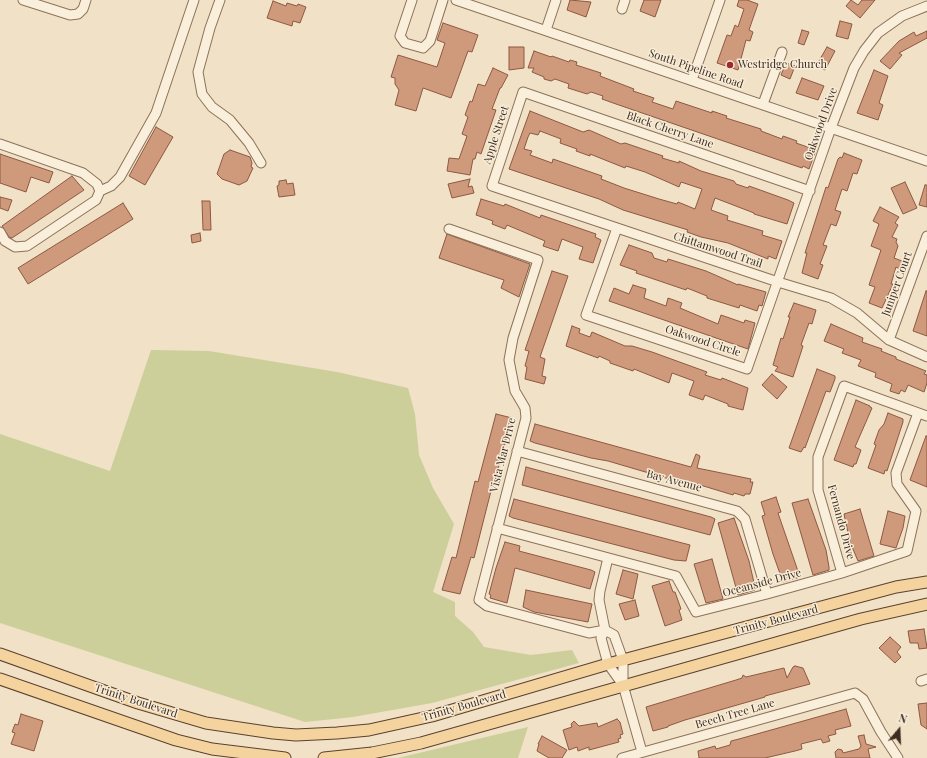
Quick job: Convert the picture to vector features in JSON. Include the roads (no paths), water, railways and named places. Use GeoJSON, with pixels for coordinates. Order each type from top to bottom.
{"type":"FeatureCollection","features":[{"type":"Feature","properties":{"kind":"main road","name":"Trinity Boulevard"},"geometry":{"type":"LineString","coordinates":[[0,654],[138,703],[206,723],[273,733],[329,734],[369,730],[432,716],[608,664],[896,587],[927,582]]}},
{"type":"Feature","properties":{"kind":"main road","name":"Trinity Boulevard"},"geometry":{"type":"LineString","coordinates":[[324,758],[372,753],[421,743],[861,618],[927,604]]}},
{"type":"Feature","properties":{"kind":"main road"},"geometry":{"type":"LineString","coordinates":[[0,679],[176,740],[212,749],[285,758]]}},
{"type":"Feature","properties":{"kind":"street"},"geometry":{"type":"LineString","coordinates":[[23,0],[70,15],[78,14],[83,9],[86,0]]}},
{"type":"Feature","properties":{"kind":"street"},"geometry":{"type":"LineString","coordinates":[[0,232],[6,241],[15,247],[27,246],[96,200],[100,191],[111,186],[120,177],[156,113],[194,0]]}},
{"type":"Feature","properties":{"kind":"street"},"geometry":{"type":"LineString","coordinates":[[220,0],[210,28],[198,72],[202,94],[212,107],[230,120],[249,143],[261,163]]}},
{"type":"Feature","properties":{"kind":"street"},"geometry":{"type":"LineString","coordinates":[[412,0],[400,36],[405,43],[423,48],[430,41],[443,0]]}},
{"type":"Feature","properties":{"kind":"street","name":"South Pipeline Road"},"geometry":{"type":"LineString","coordinates":[[456,0],[927,161]]}},
{"type":"Feature","properties":{"kind":"street"},"geometry":{"type":"LineString","coordinates":[[546,30],[556,0]]}},
{"type":"Feature","properties":{"kind":"street"},"geometry":{"type":"LineString","coordinates":[[692,80],[720,0]]}},
{"type":"Feature","properties":{"kind":"street","name":"Oakwood Drive"},"geometry":{"type":"LineString","coordinates":[[778,282],[831,128],[854,68],[864,51],[878,33],[902,16],[927,6]]}},
{"type":"Feature","properties":{"kind":"street"},"geometry":{"type":"LineString","coordinates":[[763,104],[782,52]]}},
{"type":"Feature","properties":{"kind":"street","name":"Apple Street"},"geometry":{"type":"LineString","coordinates":[[492,186],[523,92]]}},
{"type":"Feature","properties":{"kind":"street","name":"Black Cherry Lane"},"geometry":{"type":"LineString","coordinates":[[523,92],[810,191]]}},
{"type":"Feature","properties":{"kind":"street"},"geometry":{"type":"LineString","coordinates":[[0,144],[84,173],[97,184],[100,191]]}},
{"type":"Feature","properties":{"kind":"street","name":"Chittamwood Trail"},"geometry":{"type":"LineString","coordinates":[[492,186],[778,282],[831,298],[857,312],[890,340],[927,357]]}},
{"type":"Feature","properties":{"kind":"street","name":"Oakwood Circle"},"geometry":{"type":"LineString","coordinates":[[617,228],[586,315],[747,369],[778,282]]}},
{"type":"Feature","properties":{"kind":"street","name":"Vista Mar Drive"},"geometry":{"type":"LineString","coordinates":[[449,229],[538,260],[513,338],[510,360],[515,391],[525,408],[526,418],[479,600],[487,606],[589,633],[605,630]]}},
{"type":"Feature","properties":{"kind":"street","name":"Juniper Court"},"geometry":{"type":"LineString","coordinates":[[890,340],[927,236]]}},
{"type":"Feature","properties":{"kind":"street","name":"Fernando Drive"},"geometry":{"type":"LineString","coordinates":[[842,573],[818,490],[818,457],[844,386],[923,414]]}},
{"type":"Feature","properties":{"kind":"street","name":"Oceanside Drive"},"geometry":{"type":"LineString","coordinates":[[497,528],[676,576],[696,612],[767,594],[842,573],[907,551],[916,511],[897,484],[896,474],[923,414]]}},
{"type":"Feature","properties":{"kind":"street","name":"Bay Avenue"},"geometry":{"type":"LineString","coordinates":[[518,451],[737,511],[745,519],[767,594]]}},
{"type":"Feature","properties":{"kind":"street"},"geometry":{"type":"LineString","coordinates":[[608,558],[599,600],[605,630],[601,638],[608,664],[623,685]]}},
{"type":"Feature","properties":{"kind":"street"},"geometry":{"type":"LineString","coordinates":[[605,630],[614,635],[623,660],[623,685],[642,752]]}},
{"type":"Feature","properties":{"kind":"street","name":"Beech Tree Lane"},"geometry":{"type":"LineString","coordinates":[[622,758],[855,693],[863,699],[881,732],[898,758]]}},
{"type":"Feature","properties":{"kind":"place","name":"Westridge Church"},"geometry":{"type":"Point","coordinates":[730,65]}}]}
